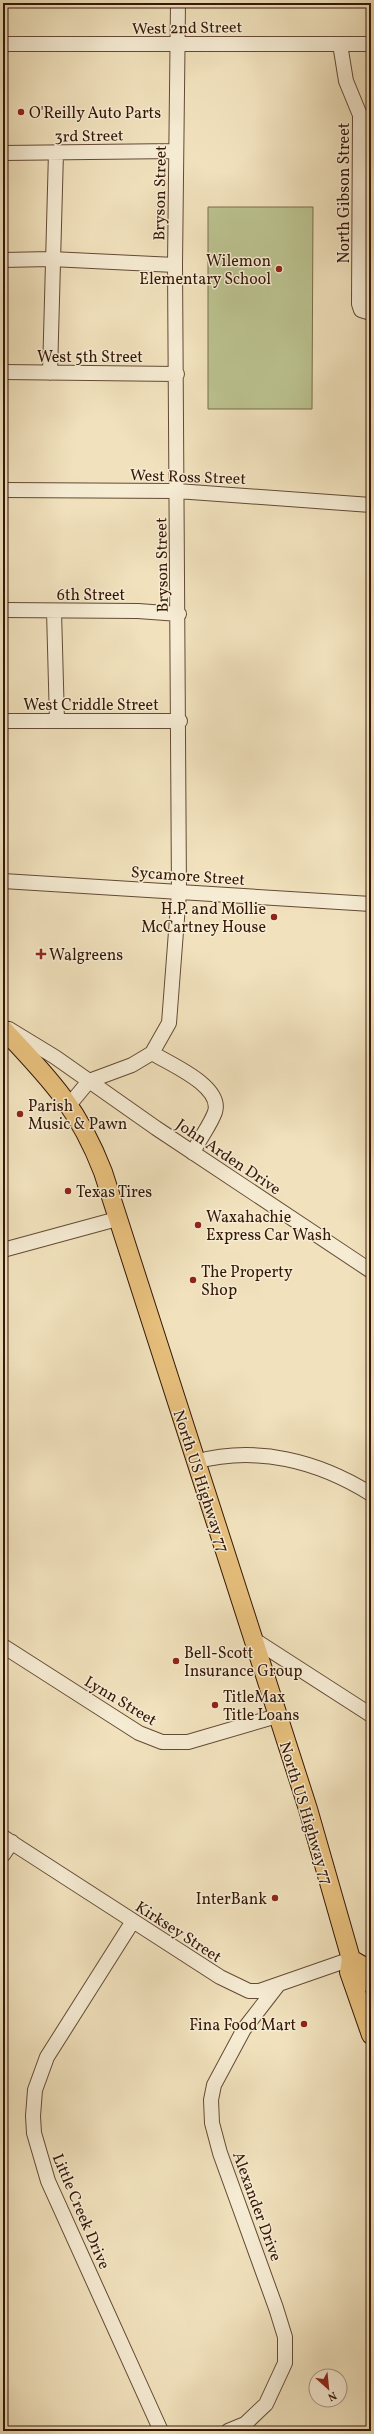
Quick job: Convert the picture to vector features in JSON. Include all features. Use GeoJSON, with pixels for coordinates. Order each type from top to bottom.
{"type":"FeatureCollection","features":[{"type":"Feature","properties":{"kind":"main road","name":"North US Highway 77"},"geometry":{"type":"LineString","coordinates":[[3,1029],[70,1104],[93,1146],[308,1809],[351,1959],[349,1972],[371,2035]]}},
{"type":"Feature","properties":{"kind":"main road"},"geometry":{"type":"LineString","coordinates":[[351,1959],[365,1967],[371,1984]]}},
{"type":"Feature","properties":{"kind":"street","name":"Bryson Street"},"geometry":{"type":"LineString","coordinates":[[89,1081],[132,1065],[152,1053],[169,1023],[180,892],[180,721],[176,491],[177,374],[175,265],[178,3]]}},
{"type":"Feature","properties":{"kind":"street","name":"West 2nd Street"},"geometry":{"type":"LineString","coordinates":[[3,44],[371,44]]}},
{"type":"Feature","properties":{"kind":"street","name":"North Gibson Street"},"geometry":{"type":"LineString","coordinates":[[340,44],[346,81],[360,116],[359,304],[366,311]]}},
{"type":"Feature","properties":{"kind":"street","name":"3rd Street"},"geometry":{"type":"LineString","coordinates":[[3,154],[176,151]]}},
{"type":"Feature","properties":{"kind":"street"},"geometry":{"type":"LineString","coordinates":[[50,373],[51,259],[56,152]]}},
{"type":"Feature","properties":{"kind":"street"},"geometry":{"type":"LineString","coordinates":[[3,260],[51,259],[175,265]]}},
{"type":"Feature","properties":{"kind":"street","name":"West 5th Street"},"geometry":{"type":"LineString","coordinates":[[3,372],[177,374]]}},
{"type":"Feature","properties":{"kind":"street","name":"West Ross Street"},"geometry":{"type":"LineString","coordinates":[[3,490],[176,491],[371,505]]}},
{"type":"Feature","properties":{"kind":"street","name":"6th Street"},"geometry":{"type":"LineString","coordinates":[[3,610],[179,614]]}},
{"type":"Feature","properties":{"kind":"street"},"geometry":{"type":"LineString","coordinates":[[54,611],[57,721]]}},
{"type":"Feature","properties":{"kind":"street","name":"West Criddle Street"},"geometry":{"type":"LineString","coordinates":[[3,721],[180,721]]}},
{"type":"Feature","properties":{"kind":"street","name":"Sycamore Street"},"geometry":{"type":"LineString","coordinates":[[3,881],[371,904]]}},
{"type":"Feature","properties":{"kind":"street"},"geometry":{"type":"LineString","coordinates":[[3,1025],[89,1081],[70,1104]]}},
{"type":"Feature","properties":{"kind":"street"},"geometry":{"type":"LineString","coordinates":[[152,1053],[206,1086],[215,1098],[217,1105],[214,1113],[193,1153]]}},
{"type":"Feature","properties":{"kind":"street","name":"John Arden Drive"},"geometry":{"type":"LineString","coordinates":[[89,1081],[193,1153],[371,1271]]}},
{"type":"Feature","properties":{"kind":"street"},"geometry":{"type":"LineString","coordinates":[[3,1250],[117,1219]]}},
{"type":"Feature","properties":{"kind":"street"},"geometry":{"type":"LineString","coordinates":[[195,1462],[213,1457],[248,1454],[272,1456],[301,1462],[335,1474],[371,1494]]}},
{"type":"Feature","properties":{"kind":"street"},"geometry":{"type":"LineString","coordinates":[[253,1639],[371,1715]]}},
{"type":"Feature","properties":{"kind":"street","name":"Lynn Street"},"geometry":{"type":"LineString","coordinates":[[3,1646],[139,1733],[162,1742],[188,1742],[277,1716]]}},
{"type":"Feature","properties":{"kind":"street"},"geometry":{"type":"LineString","coordinates":[[3,1855],[7,1839]]}},
{"type":"Feature","properties":{"kind":"street","name":"Kirksey Street"},"geometry":{"type":"LineString","coordinates":[[7,1839],[220,1977],[241,1988],[259,1991],[351,1959]]}},
{"type":"Feature","properties":{"kind":"street","name":"Little Creek Drive"},"geometry":{"type":"LineString","coordinates":[[133,1921],[47,2057],[35,2090],[33,2116],[34,2133],[48,2182],[161,2431]]}},
{"type":"Feature","properties":{"kind":"street","name":"Alexander Drive"},"geometry":{"type":"LineString","coordinates":[[228,2431],[245,2424],[266,2404],[285,2363],[285,2337],[220,2153],[212,2123],[211,2100],[214,2085],[244,2029],[278,1984]]}},
{"type":"Feature","properties":{"kind":"green space"},"geometry":{"type":"Polygon","coordinates":[[[208,207],[313,207],[312,409],[208,409],[208,207]]]}},
{"type":"Feature","properties":{"kind":"place","name":"O'Reilly Auto Parts"},"geometry":{"type":"Point","coordinates":[21,112]}},
{"type":"Feature","properties":{"kind":"place","name":"Wilemon Elementary School"},"geometry":{"type":"Point","coordinates":[279,269]}},
{"type":"Feature","properties":{"kind":"place","name":"H.P. and Mollie McCartney House"},"geometry":{"type":"Point","coordinates":[274,917]}},
{"type":"Feature","properties":{"kind":"place","name":"Walgreens"},"geometry":{"type":"Point","coordinates":[41,954]}},
{"type":"Feature","properties":{"kind":"place","name":"Parish Music & Pawn"},"geometry":{"type":"Point","coordinates":[20,1114]}},
{"type":"Feature","properties":{"kind":"place","name":"Texas Tires"},"geometry":{"type":"Point","coordinates":[68,1191]}},
{"type":"Feature","properties":{"kind":"place","name":"Waxahachie Express Car Wash"},"geometry":{"type":"Point","coordinates":[198,1225]}},
{"type":"Feature","properties":{"kind":"place","name":"The Property Shop"},"geometry":{"type":"Point","coordinates":[193,1280]}},
{"type":"Feature","properties":{"kind":"place","name":"Bell-Scott Insurance Group"},"geometry":{"type":"Point","coordinates":[176,1661]}},
{"type":"Feature","properties":{"kind":"place","name":"TitleMax Title Loans"},"geometry":{"type":"Point","coordinates":[215,1705]}},
{"type":"Feature","properties":{"kind":"place","name":"InterBank"},"geometry":{"type":"Point","coordinates":[275,1898]}},
{"type":"Feature","properties":{"kind":"place","name":"Fina Food Mart"},"geometry":{"type":"Point","coordinates":[304,2024]}}]}
